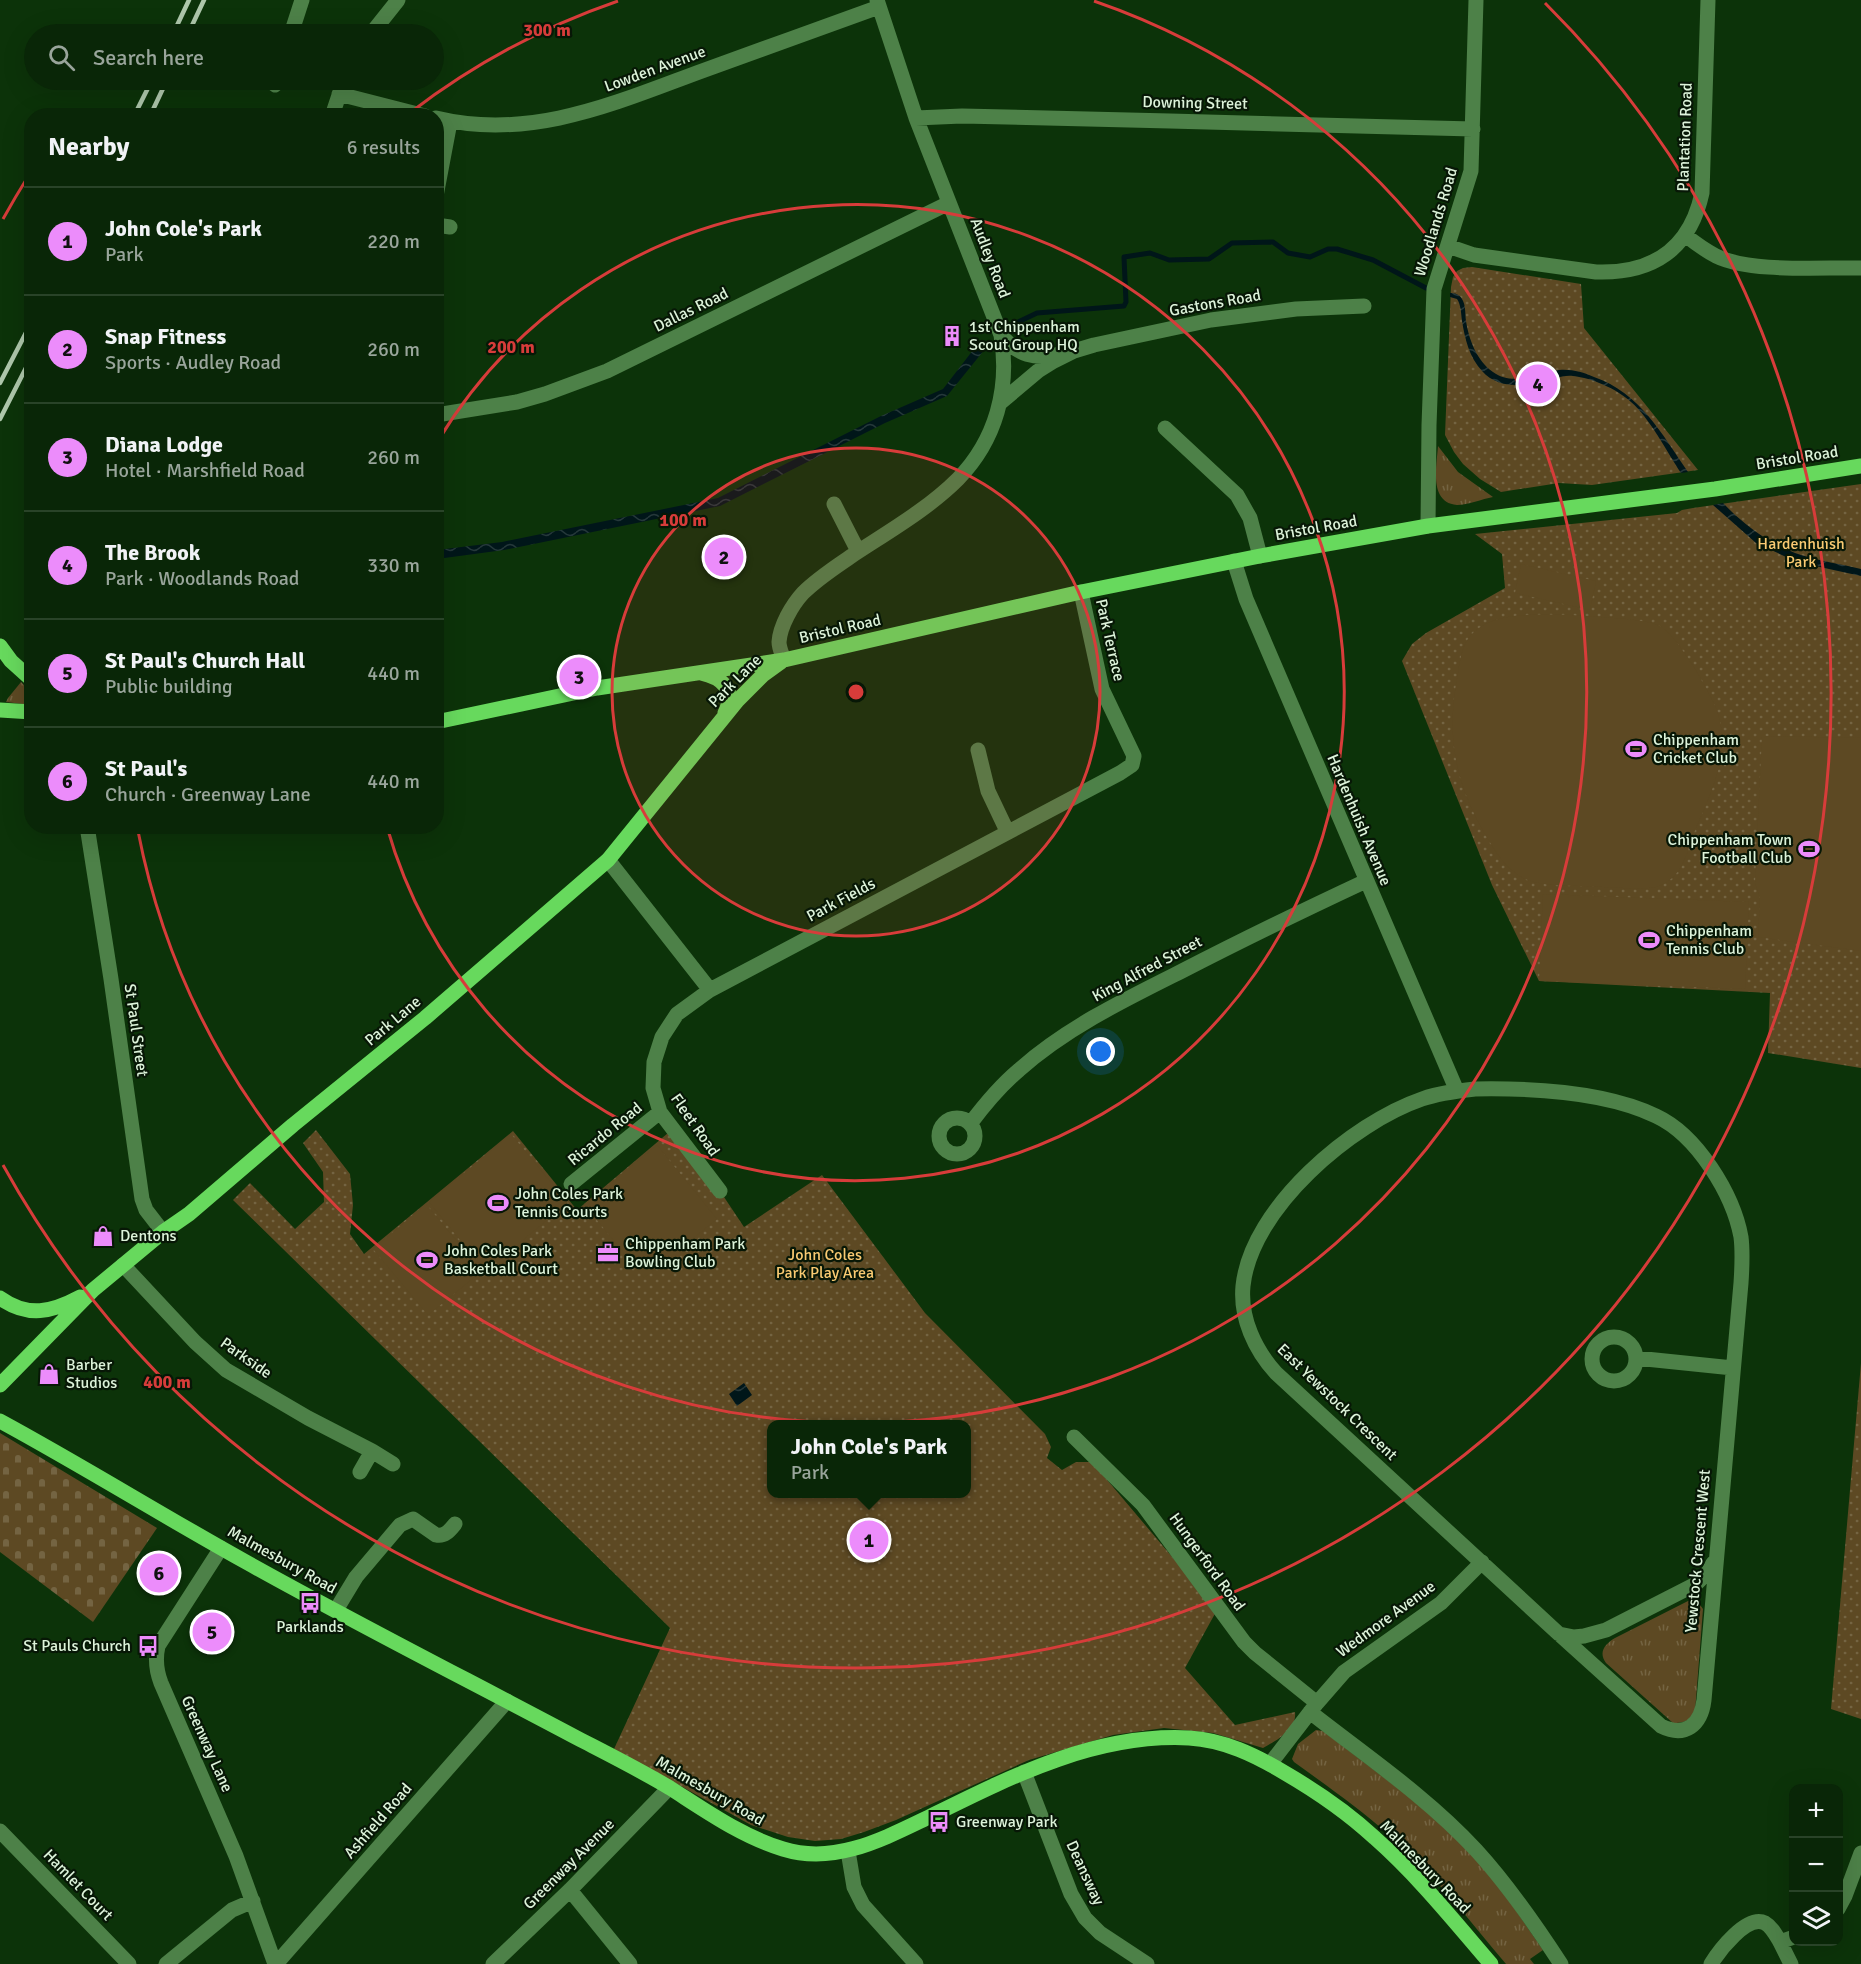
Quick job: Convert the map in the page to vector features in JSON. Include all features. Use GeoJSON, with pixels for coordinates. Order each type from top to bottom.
{"type":"FeatureCollection","features":[{"type":"Feature","properties":{"kind":"main road","name":"Bristol Road"},"geometry":{"type":"LineString","coordinates":[[444,720],[597,688],[784,660],[1081,592],[1260,556],[1428,526],[1715,489],[1861,466]]}},
{"type":"Feature","properties":{"kind":"main road"},"geometry":{"type":"LineString","coordinates":[[0,646],[11,661],[24,673]]}},
{"type":"Feature","properties":{"kind":"main road","name":"Park Lane"},"geometry":{"type":"LineString","coordinates":[[0,1385],[93,1290],[189,1214],[293,1125],[425,1018],[608,860],[751,686],[784,660]]}},
{"type":"Feature","properties":{"kind":"main road"},"geometry":{"type":"LineString","coordinates":[[697,672],[715,677],[728,689],[730,700],[723,718]]}},
{"type":"Feature","properties":{"kind":"main road"},"geometry":{"type":"LineString","coordinates":[[0,710],[24,712]]}},
{"type":"Feature","properties":{"kind":"main road"},"geometry":{"type":"LineString","coordinates":[[0,1298],[23,1310],[42,1311],[62,1306],[93,1290]]}},
{"type":"Feature","properties":{"kind":"main road","name":"Malmesbury Road"},"geometry":{"type":"LineString","coordinates":[[0,1421],[220,1548],[669,1788],[733,1828],[777,1848],[799,1854],[815,1855],[848,1851],[885,1838],[1024,1772],[1068,1756],[1108,1745],[1159,1738],[1204,1739],[1225,1744],[1270,1764],[1329,1801],[1374,1836],[1411,1873],[1491,1964]]}},
{"type":"Feature","properties":{"kind":"street"},"geometry":{"type":"LineString","coordinates":[[298,24],[302,0]]}},
{"type":"Feature","properties":{"kind":"street"},"geometry":{"type":"LineString","coordinates":[[379,24],[398,0]]}},
{"type":"Feature","properties":{"kind":"street","name":"Woodlands Road"},"geometry":{"type":"LineString","coordinates":[[1428,526],[1432,308],[1436,282],[1472,164],[1476,0]]}},
{"type":"Feature","properties":{"kind":"street","name":"Plantation Road"},"geometry":{"type":"LineString","coordinates":[[1448,246],[1474,255],[1596,272],[1613,272],[1643,267],[1656,261],[1678,244],[1694,220],[1702,193],[1708,0]]}},
{"type":"Feature","properties":{"kind":"street","name":"Audley Road"},"geometry":{"type":"LineString","coordinates":[[784,660],[780,639],[786,619],[802,594],[816,581],[924,506],[958,479],[974,460],[988,436],[1000,403],[1004,372],[1000,336],[916,118],[878,3]]}},
{"type":"Feature","properties":{"kind":"street","name":"Lowden Avenue"},"geometry":{"type":"LineString","coordinates":[[444,120],[499,126],[530,124],[588,112],[878,3]]}},
{"type":"Feature","properties":{"kind":"street"},"geometry":{"type":"LineString","coordinates":[[335,108],[340,90]]}},
{"type":"Feature","properties":{"kind":"street"},"geometry":{"type":"LineString","coordinates":[[339,94],[394,108]]}},
{"type":"Feature","properties":{"kind":"street","name":"Downing Street"},"geometry":{"type":"LineString","coordinates":[[916,118],[1158,120],[1473,129]]}},
{"type":"Feature","properties":{"kind":"street","name":"Dallas Road"},"geometry":{"type":"LineString","coordinates":[[444,415],[517,402],[607,371],[949,204]]}},
{"type":"Feature","properties":{"kind":"street"},"geometry":{"type":"LineString","coordinates":[[1685,235],[1717,257],[1740,264],[1769,267],[1861,268]]}},
{"type":"Feature","properties":{"kind":"street","name":"Gastons Road"},"geometry":{"type":"LineString","coordinates":[[1000,336],[1016,350],[1031,357],[1055,355],[1211,320],[1296,309],[1364,306]]}},
{"type":"Feature","properties":{"kind":"street","name":"Gastons Road"},"geometry":{"type":"LineString","coordinates":[[1000,403],[1038,371],[1074,351]]}},
{"type":"Feature","properties":{"kind":"street"},"geometry":{"type":"LineString","coordinates":[[1165,428],[1237,495],[1250,518],[1260,556]]}},
{"type":"Feature","properties":{"kind":"street"},"geometry":{"type":"LineString","coordinates":[[834,504],[858,551]]}},
{"type":"Feature","properties":{"kind":"street","name":"Hardenhuish Avenue"},"geometry":{"type":"LineString","coordinates":[[1234,561],[1246,599],[1457,1091]]}},
{"type":"Feature","properties":{"kind":"street","name":"Park Terrace"},"geometry":{"type":"LineString","coordinates":[[1081,592],[1102,689],[1132,750],[1134,762]]}},
{"type":"Feature","properties":{"kind":"street"},"geometry":{"type":"LineString","coordinates":[[978,750],[988,790],[1007,831]]}},
{"type":"Feature","properties":{"kind":"street","name":"Park Fields"},"geometry":{"type":"LineString","coordinates":[[710,990],[1120,773],[1134,762]]}},
{"type":"Feature","properties":{"kind":"street","name":"St Paul Street"},"geometry":{"type":"LineString","coordinates":[[88,834],[142,1199],[146,1210],[164,1232]]}},
{"type":"Feature","properties":{"kind":"street"},"geometry":{"type":"LineString","coordinates":[[608,860],[710,990]]}},
{"type":"Feature","properties":{"kind":"street","name":"King Alfred Street"},"geometry":{"type":"LineString","coordinates":[[970,1124],[997,1091],[1020,1068],[1080,1026],[1219,952],[1365,881]]}},
{"type":"Feature","properties":{"kind":"street","name":"Fleet Road"},"geometry":{"type":"LineString","coordinates":[[710,990],[677,1014],[667,1029],[659,1045],[652,1078],[660,1112],[720,1191]]}},
{"type":"Feature","properties":{"kind":"street","name":"Yewstock Crescent West"},"geometry":{"type":"LineString","coordinates":[[1457,1091],[1507,1089],[1549,1091],[1612,1101],[1657,1116],[1684,1136],[1696,1150],[1724,1190],[1734,1212],[1741,1237],[1742,1267],[1703,1708],[1697,1720],[1686,1729]]}},
{"type":"Feature","properties":{"kind":"street","name":"East Yewstock Crescent"},"geometry":{"type":"LineString","coordinates":[[1457,1091],[1420,1100],[1384,1117],[1343,1143],[1301,1180],[1272,1215],[1255,1247],[1245,1274],[1243,1299],[1251,1334],[1269,1365],[1559,1634],[1661,1726],[1674,1731],[1686,1729]]}},
{"type":"Feature","properties":{"kind":"street","name":"Ricardo Road"},"geometry":{"type":"LineString","coordinates":[[571,1184],[660,1112]]}},
{"type":"Feature","properties":{"kind":"street","name":"Parkside"},"geometry":{"type":"LineString","coordinates":[[123,1265],[195,1342],[226,1370],[393,1464]]}},
{"type":"Feature","properties":{"kind":"street"},"geometry":{"type":"LineString","coordinates":[[1636,1358],[1732,1368]]}},
{"type":"Feature","properties":{"kind":"street","name":"Hungerford Road"},"geometry":{"type":"LineString","coordinates":[[1074,1437],[1143,1504],[1244,1642],[1313,1708]]}},
{"type":"Feature","properties":{"kind":"street"},"geometry":{"type":"LineString","coordinates":[[360,1472],[372,1451]]}},
{"type":"Feature","properties":{"kind":"street"},"geometry":{"type":"LineString","coordinates":[[336,1610],[351,1584],[400,1525],[413,1519],[440,1536],[447,1533],[455,1524]]}},
{"type":"Feature","properties":{"kind":"street","name":"Greenway Lane"},"geometry":{"type":"LineString","coordinates":[[220,1548],[158,1646],[156,1669],[236,1856],[275,1964]]}},
{"type":"Feature","properties":{"kind":"street"},"geometry":{"type":"LineString","coordinates":[[1559,1634],[1584,1636],[1623,1621],[1696,1584],[1709,1571],[1715,1557]]}},
{"type":"Feature","properties":{"kind":"street","name":"Wedmore Avenue"},"geometry":{"type":"LineString","coordinates":[[1270,1764],[1344,1672],[1441,1604],[1482,1562]]}},
{"type":"Feature","properties":{"kind":"street","name":"Ashfield Road"},"geometry":{"type":"LineString","coordinates":[[275,1964],[507,1701]]}},
{"type":"Feature","properties":{"kind":"street"},"geometry":{"type":"LineString","coordinates":[[1313,1708],[1462,1836],[1516,1898],[1553,1961]]}},
{"type":"Feature","properties":{"kind":"street","name":"Deansway"},"geometry":{"type":"LineString","coordinates":[[1024,1772],[1070,1890],[1085,1918],[1100,1934],[1147,1964]]}},
{"type":"Feature","properties":{"kind":"street","name":"Greenway Avenue"},"geometry":{"type":"LineString","coordinates":[[493,1964],[570,1890],[669,1788]]}},
{"type":"Feature","properties":{"kind":"street","name":"Hamlet Court"},"geometry":{"type":"LineString","coordinates":[[0,1831],[129,1964]]}},
{"type":"Feature","properties":{"kind":"street"},"geometry":{"type":"LineString","coordinates":[[848,1851],[854,1887],[863,1905],[916,1964]]}},
{"type":"Feature","properties":{"kind":"street"},"geometry":{"type":"LineString","coordinates":[[1843,1902],[1861,1853]]}},
{"type":"Feature","properties":{"kind":"street"},"geometry":{"type":"LineString","coordinates":[[570,1890],[630,1964]]}},
{"type":"Feature","properties":{"kind":"street"},"geometry":{"type":"LineString","coordinates":[[166,1964],[232,1910],[253,1901]]}},
{"type":"Feature","properties":{"kind":"street"},"geometry":{"type":"LineString","coordinates":[[1711,1964],[1732,1937],[1753,1923],[1761,1922],[1787,1939],[1791,1964]]}},
{"type":"Feature","properties":{"kind":"green space"},"geometry":{"type":"Polygon","coordinates":[[[1472,267],[1581,284],[1584,328],[1698,470],[1592,485],[1559,483],[1501,492],[1480,479],[1463,464],[1445,435],[1451,287],[1457,271],[1472,267]]]}},
{"type":"Feature","properties":{"kind":"green space"},"geometry":{"type":"Polygon","coordinates":[[[1438,446],[1458,472],[1493,497],[1466,504],[1448,503],[1438,490],[1436,482],[1438,446]]]}},
{"type":"Feature","properties":{"kind":"green space","name":"Hardenhuish Park"},"geometry":{"type":"Polygon","coordinates":[[[1861,484],[1861,1068],[1768,1053],[1770,993],[1539,981],[1492,885],[1402,661],[1412,644],[1426,633],[1505,588],[1502,554],[1475,534],[1677,513],[1693,508],[1861,484]]]}},
{"type":"Feature","properties":{"kind":"green space"},"geometry":{"type":"Polygon","coordinates":[[[1521,564],[1596,581],[1590,610],[1515,593],[1521,564]]]}},
{"type":"Feature","properties":{"kind":"green space"},"geometry":{"type":"Polygon","coordinates":[[[1571,615],[1631,620],[1660,626],[1675,640],[1691,663],[1718,714],[1722,747],[1714,785],[1682,865],[1670,880],[1656,887],[1637,889],[1562,886],[1523,878],[1501,859],[1492,846],[1474,814],[1460,776],[1453,736],[1454,695],[1463,648],[1468,639],[1492,621],[1518,616],[1571,615]]]}},
{"type":"Feature","properties":{"kind":"green space"},"geometry":{"type":"Polygon","coordinates":[[[21,682],[24,685],[24,704],[6,702],[21,682]]]}},
{"type":"Feature","properties":{"kind":"green space","name":"Chippenham Town Football Club"},"geometry":{"type":"Polygon","coordinates":[[[1762,736],[1861,738],[1861,951],[1758,937],[1760,898],[1755,883],[1762,736]]]}},
{"type":"Feature","properties":{"kind":"green space"},"geometry":{"type":"Polygon","coordinates":[[[1543,894],[1749,902],[1745,989],[1539,981],[1543,894]]]}},
{"type":"Feature","properties":{"kind":"green space","name":"John Coles Park Play Area"},"geometry":{"type":"Polygon","coordinates":[[[316,1130],[350,1174],[353,1205],[350,1234],[364,1254],[513,1131],[577,1210],[668,1133],[720,1191],[744,1227],[822,1175],[925,1313],[1045,1434],[1051,1447],[1047,1458],[1062,1470],[1076,1462],[1092,1462],[1217,1610],[1185,1668],[1235,1725],[1295,1712],[1293,1724],[1285,1734],[1263,1748],[1213,1733],[1164,1728],[1113,1735],[1029,1760],[864,1832],[841,1839],[815,1841],[788,1837],[751,1825],[614,1749],[670,1628],[233,1200],[250,1183],[295,1229],[324,1202],[323,1172],[303,1143],[316,1130]]]}},
{"type":"Feature","properties":{"kind":"green space","name":"John Coles Park Tennis Courts"},"geometry":{"type":"Polygon","coordinates":[[[511,1134],[568,1203],[485,1271],[429,1202],[511,1134]]]}},
{"type":"Feature","properties":{"kind":"green space"},"geometry":{"type":"Polygon","coordinates":[[[657,1145],[717,1219],[644,1278],[584,1204],[657,1145]]]}},
{"type":"Feature","properties":{"kind":"green space","name":"John Coles Park Basketball Court"},"geometry":{"type":"Polygon","coordinates":[[[426,1204],[482,1271],[428,1315],[373,1249],[426,1204]]]}},
{"type":"Feature","properties":{"kind":"green space"},"geometry":{"type":"Polygon","coordinates":[[[1861,1363],[1861,1719],[1831,1709],[1861,1363]]]}},
{"type":"Feature","properties":{"kind":"green space"},"geometry":{"type":"Polygon","coordinates":[[[0,1433],[157,1528],[93,1622],[0,1552],[0,1433]]]}},
{"type":"Feature","properties":{"kind":"green space"},"geometry":{"type":"Polygon","coordinates":[[[1688,1601],[1698,1602],[1703,1609],[1695,1712],[1686,1721],[1673,1723],[1606,1663],[1603,1652],[1608,1643],[1615,1638],[1688,1601]]]}},
{"type":"Feature","properties":{"kind":"green space"},"geometry":{"type":"Polygon","coordinates":[[[1316,1730],[1323,1731],[1399,1789],[1471,1852],[1503,1892],[1543,1950],[1530,1959],[1534,1964],[1506,1964],[1421,1865],[1378,1825],[1294,1762],[1292,1759],[1298,1744],[1316,1730]]]}},
{"type":"Feature","properties":{"kind":"water"},"geometry":{"type":"Polygon","coordinates":[[[1450,293],[1457,294],[1462,299],[1472,343],[1482,362],[1493,372],[1517,379],[1568,370],[1586,374],[1610,384],[1624,393],[1648,416],[1688,472],[1681,473],[1638,408],[1625,397],[1604,385],[1571,376],[1517,385],[1498,382],[1490,378],[1478,366],[1468,348],[1459,304],[1457,299],[1450,297],[1450,293]]]}},
{"type":"Feature","properties":{"kind":"water"},"geometry":{"type":"Polygon","coordinates":[[[980,341],[985,349],[947,396],[885,423],[720,506],[504,550],[444,558],[444,549],[502,542],[718,498],[881,416],[943,389],[980,341]]]}},
{"type":"Feature","properties":{"kind":"water"},"geometry":{"type":"Polygon","coordinates":[[[1723,503],[1749,527],[1779,546],[1808,557],[1861,569],[1861,576],[1797,562],[1756,543],[1713,505],[1723,503]]]}},
{"type":"Feature","properties":{"kind":"water"},"geometry":{"type":"Polygon","coordinates":[[[744,1383],[752,1395],[737,1406],[729,1394],[744,1383]]]}},
{"type":"Feature","properties":{"kind":"waterway"},"geometry":{"type":"LineString","coordinates":[[1012,325],[1037,313],[1124,306],[1126,302],[1124,257],[1150,253],[1169,260],[1209,259],[1232,243],[1273,242],[1288,253],[1310,257],[1328,249],[1337,249],[1373,260],[1426,288]]}},
{"type":"Feature","properties":{"kind":"railway"},"geometry":{"type":"LineString","coordinates":[[178,24],[189,0]]}},
{"type":"Feature","properties":{"kind":"railway"},"geometry":{"type":"LineString","coordinates":[[193,24],[204,0]]}},
{"type":"Feature","properties":{"kind":"railway"},"geometry":{"type":"LineString","coordinates":[[138,108],[147,90]]}},
{"type":"Feature","properties":{"kind":"railway"},"geometry":{"type":"LineString","coordinates":[[154,108],[162,90]]}},
{"type":"Feature","properties":{"kind":"railway"},"geometry":{"type":"LineString","coordinates":[[0,383],[24,336]]}},
{"type":"Feature","properties":{"kind":"railway"},"geometry":{"type":"LineString","coordinates":[[0,419],[24,372]]}},
{"type":"Feature","properties":{"kind":"place","name":"1st Chippenham Scout Group HQ"},"geometry":{"type":"Point","coordinates":[952,336]}},
{"type":"Feature","properties":{"kind":"place","name":"The Brook"},"geometry":{"type":"Point","coordinates":[1538,384]}},
{"type":"Feature","properties":{"kind":"place","name":"Snap Fitness"},"geometry":{"type":"Point","coordinates":[724,557]}},
{"type":"Feature","properties":{"kind":"place","name":"Diana Lodge"},"geometry":{"type":"Point","coordinates":[579,677]}},
{"type":"Feature","properties":{"kind":"place","name":"Chippenham Cricket Club"},"geometry":{"type":"Point","coordinates":[1636,749]}},
{"type":"Feature","properties":{"kind":"place","name":"Chippenham Town Football Club"},"geometry":{"type":"Point","coordinates":[1809,849]}},
{"type":"Feature","properties":{"kind":"place","name":"Chippenham Tennis Club"},"geometry":{"type":"Point","coordinates":[1649,940]}},
{"type":"Feature","properties":{"kind":"place","name":"John Coles Park Tennis Courts"},"geometry":{"type":"Point","coordinates":[498,1203]}},
{"type":"Feature","properties":{"kind":"place","name":"Dentons"},"geometry":{"type":"Point","coordinates":[103,1236]}},
{"type":"Feature","properties":{"kind":"place","name":"Chippenham Park Bowling Club"},"geometry":{"type":"Point","coordinates":[608,1253]}},
{"type":"Feature","properties":{"kind":"place","name":"John Coles Park Basketball Court"},"geometry":{"type":"Point","coordinates":[427,1260]}},
{"type":"Feature","properties":{"kind":"place","name":"Barber Studios"},"geometry":{"type":"Point","coordinates":[49,1374]}},
{"type":"Feature","properties":{"kind":"place","name":"John Cole's Park"},"geometry":{"type":"Point","coordinates":[869,1540]}},
{"type":"Feature","properties":{"kind":"place","name":"St Paul's"},"geometry":{"type":"Point","coordinates":[159,1573]}},
{"type":"Feature","properties":{"kind":"place","name":"Parklands"},"geometry":{"type":"Point","coordinates":[310,1603]}},
{"type":"Feature","properties":{"kind":"place","name":"St Paul's Church Hall"},"geometry":{"type":"Point","coordinates":[212,1632]}},
{"type":"Feature","properties":{"kind":"place","name":"St Pauls Church"},"geometry":{"type":"Point","coordinates":[148,1646]}},
{"type":"Feature","properties":{"kind":"place","name":"Greenway Park"},"geometry":{"type":"Point","coordinates":[939,1822]}}]}
